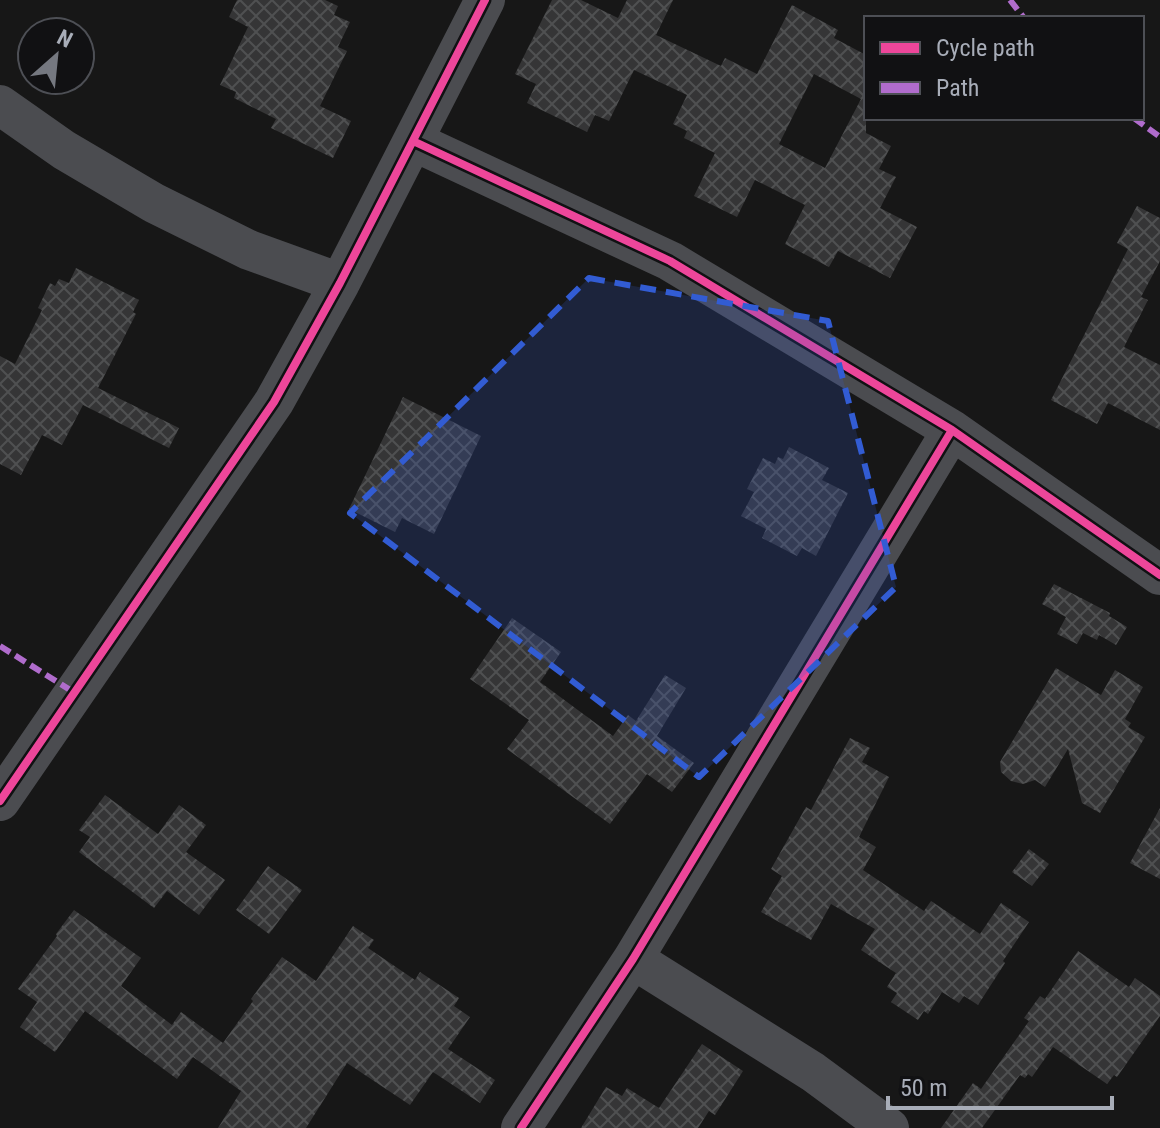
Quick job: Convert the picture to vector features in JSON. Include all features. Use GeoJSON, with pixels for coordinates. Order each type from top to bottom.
{"type":"FeatureCollection","features":[{"type":"Feature","properties":{"kind":"street"},"geometry":{"type":"LineString","coordinates":[[0,801],[274,402],[340,283],[485,0]]}},
{"type":"Feature","properties":{"kind":"street"},"geometry":{"type":"LineString","coordinates":[[0,105],[64,150],[154,203],[249,250],[340,283]]}},
{"type":"Feature","properties":{"kind":"street"},"geometry":{"type":"LineString","coordinates":[[413,141],[670,261],[952,430],[1160,575]]}},
{"type":"Feature","properties":{"kind":"street"},"geometry":{"type":"LineString","coordinates":[[521,1128],[633,959],[952,430]]}},
{"type":"Feature","properties":{"kind":"street"},"geometry":{"type":"LineString","coordinates":[[633,959],[813,1072],[889,1128]]}},
{"type":"Feature","properties":{"kind":"highlighted area"},"geometry":{"type":"Polygon","coordinates":[[[589,278],[828,321],[896,587],[699,777],[350,513],[589,278]]]}},
{"type":"Feature","properties":{"kind":"building"},"geometry":{"type":"Polygon","coordinates":[[[237,0],[325,0],[338,6],[334,15],[350,22],[338,47],[347,51],[320,106],[351,121],[333,158],[271,128],[276,119],[234,98],[236,92],[220,85],[248,27],[229,17],[237,0]]]}},
{"type":"Feature","properties":{"kind":"building"},"geometry":{"type":"Polygon","coordinates":[[[552,0],[581,0],[618,18],[627,0],[673,0],[656,35],[721,66],[725,58],[757,74],[792,5],[838,30],[834,38],[864,54],[866,133],[891,146],[879,169],[896,177],[880,208],[917,227],[890,278],[838,251],[829,267],[785,244],[805,205],[755,180],[737,217],[694,196],[715,153],[684,138],[687,131],[673,124],[687,95],[634,70],[609,121],[595,115],[587,132],[527,103],[536,84],[515,74],[552,0]],[[814,74],[779,144],[825,168],[861,99],[814,74]]]}},
{"type":"Feature","properties":{"kind":"building"},"geometry":{"type":"Polygon","coordinates":[[[1137,206],[1160,218],[1160,261],[1141,297],[1148,300],[1124,347],[1160,365],[1160,430],[1108,403],[1097,424],[1051,400],[1128,249],[1117,243],[1137,206]]]}},
{"type":"Feature","properties":{"kind":"building"},"geometry":{"type":"Polygon","coordinates":[[[76,268],[139,300],[133,312],[136,314],[98,388],[179,428],[169,448],[83,405],[62,445],[42,435],[21,475],[0,464],[0,356],[15,364],[42,310],[38,308],[50,283],[55,286],[59,279],[69,283],[76,268]]]}},
{"type":"Feature","properties":{"kind":"building"},"geometry":{"type":"Polygon","coordinates":[[[403,397],[481,436],[434,534],[402,518],[395,532],[349,509],[403,397]]]}},
{"type":"Feature","properties":{"kind":"building"},"geometry":{"type":"Polygon","coordinates":[[[789,447],[829,468],[822,480],[848,493],[816,556],[802,548],[797,556],[762,538],[766,529],[741,516],[754,492],[747,489],[763,458],[775,464],[778,457],[783,459],[789,447]]]}},
{"type":"Feature","properties":{"kind":"building"},"geometry":{"type":"Polygon","coordinates":[[[1054,584],[1110,613],[1109,616],[1127,627],[1116,645],[1099,635],[1097,640],[1083,633],[1077,644],[1057,634],[1066,617],[1042,604],[1054,584]]]}},
{"type":"Feature","properties":{"kind":"building"},"geometry":{"type":"Polygon","coordinates":[[[512,618],[561,652],[540,682],[613,736],[628,715],[636,721],[665,675],[686,688],[657,736],[694,763],[672,792],[647,774],[610,824],[507,749],[529,720],[470,679],[512,618]]]}},
{"type":"Feature","properties":{"kind":"building"},"geometry":{"type":"Polygon","coordinates":[[[1056,668],[1101,695],[1115,670],[1143,687],[1125,719],[1131,723],[1128,727],[1145,737],[1100,813],[1082,803],[1068,749],[1045,787],[1035,780],[1023,784],[1011,781],[1001,772],[1000,762],[1056,668]]]}},
{"type":"Feature","properties":{"kind":"building"},"geometry":{"type":"Polygon","coordinates":[[[850,738],[870,748],[862,762],[889,777],[859,837],[876,847],[863,870],[924,911],[931,901],[980,934],[1001,903],[1029,922],[978,1005],[964,996],[959,1003],[942,992],[928,1014],[924,1011],[918,1020],[891,1002],[897,993],[887,987],[896,973],[861,950],[875,929],[831,904],[811,940],[761,912],[782,876],[771,869],[806,807],[811,810],[850,738]]]}},
{"type":"Feature","properties":{"kind":"building"},"geometry":{"type":"Polygon","coordinates":[[[105,795],[158,834],[179,805],[206,825],[186,852],[225,880],[199,915],[167,891],[154,908],[79,852],[90,837],[79,830],[105,795]]]}},
{"type":"Feature","properties":{"kind":"building"},"geometry":{"type":"Polygon","coordinates":[[[1160,808],[1160,879],[1130,863],[1160,808]]]}},
{"type":"Feature","properties":{"kind":"building"},"geometry":{"type":"Polygon","coordinates":[[[1029,849],[1049,864],[1032,886],[1012,872],[1029,849]]]}},
{"type":"Feature","properties":{"kind":"building"},"geometry":{"type":"Polygon","coordinates":[[[268,866],[302,890],[269,934],[236,910],[268,866]]]}},
{"type":"Feature","properties":{"kind":"building"},"geometry":{"type":"Polygon","coordinates":[[[74,910],[141,958],[121,986],[172,1025],[181,1012],[223,1043],[282,957],[316,981],[353,926],[374,940],[368,948],[415,980],[420,972],[459,998],[454,1006],[470,1017],[448,1049],[495,1080],[480,1103],[433,1072],[410,1105],[347,1063],[306,1128],[218,1128],[241,1091],[193,1057],[177,1079],[85,1011],[55,1052],[20,1027],[37,1002],[18,989],[74,910]]]}},
{"type":"Feature","properties":{"kind":"building"},"geometry":{"type":"Polygon","coordinates":[[[1078,951],[1129,987],[1135,978],[1160,996],[1160,1016],[1117,1077],[1114,1075],[1107,1084],[1053,1047],[1032,1077],[1020,1075],[982,1128],[941,1128],[973,1083],[981,1089],[1029,1021],[1024,1018],[1040,996],[1045,999],[1078,951]]]}},
{"type":"Feature","properties":{"kind":"building"},"geometry":{"type":"Polygon","coordinates":[[[702,1044],[743,1071],[715,1115],[709,1111],[698,1128],[581,1128],[606,1087],[622,1096],[627,1088],[659,1108],[702,1044]]]}},
{"type":"Feature","properties":{"kind":"marked path"},"geometry":{"type":"LineString","coordinates":[[1010,0],[1022,16]]}},
{"type":"Feature","properties":{"kind":"marked path"},"geometry":{"type":"LineString","coordinates":[[1137,120],[1160,137]]}},
{"type":"Feature","properties":{"kind":"marked path"},"geometry":{"type":"LineString","coordinates":[[0,646],[75,693]]}},
{"type":"Feature","properties":{"kind":"cycle path"},"geometry":{"type":"LineString","coordinates":[[0,801],[274,402],[340,283],[485,0]]}},
{"type":"Feature","properties":{"kind":"cycle path"},"geometry":{"type":"LineString","coordinates":[[413,141],[670,261],[952,430],[1160,575]]}},
{"type":"Feature","properties":{"kind":"cycle path"},"geometry":{"type":"LineString","coordinates":[[521,1128],[633,959],[952,430]]}}]}
